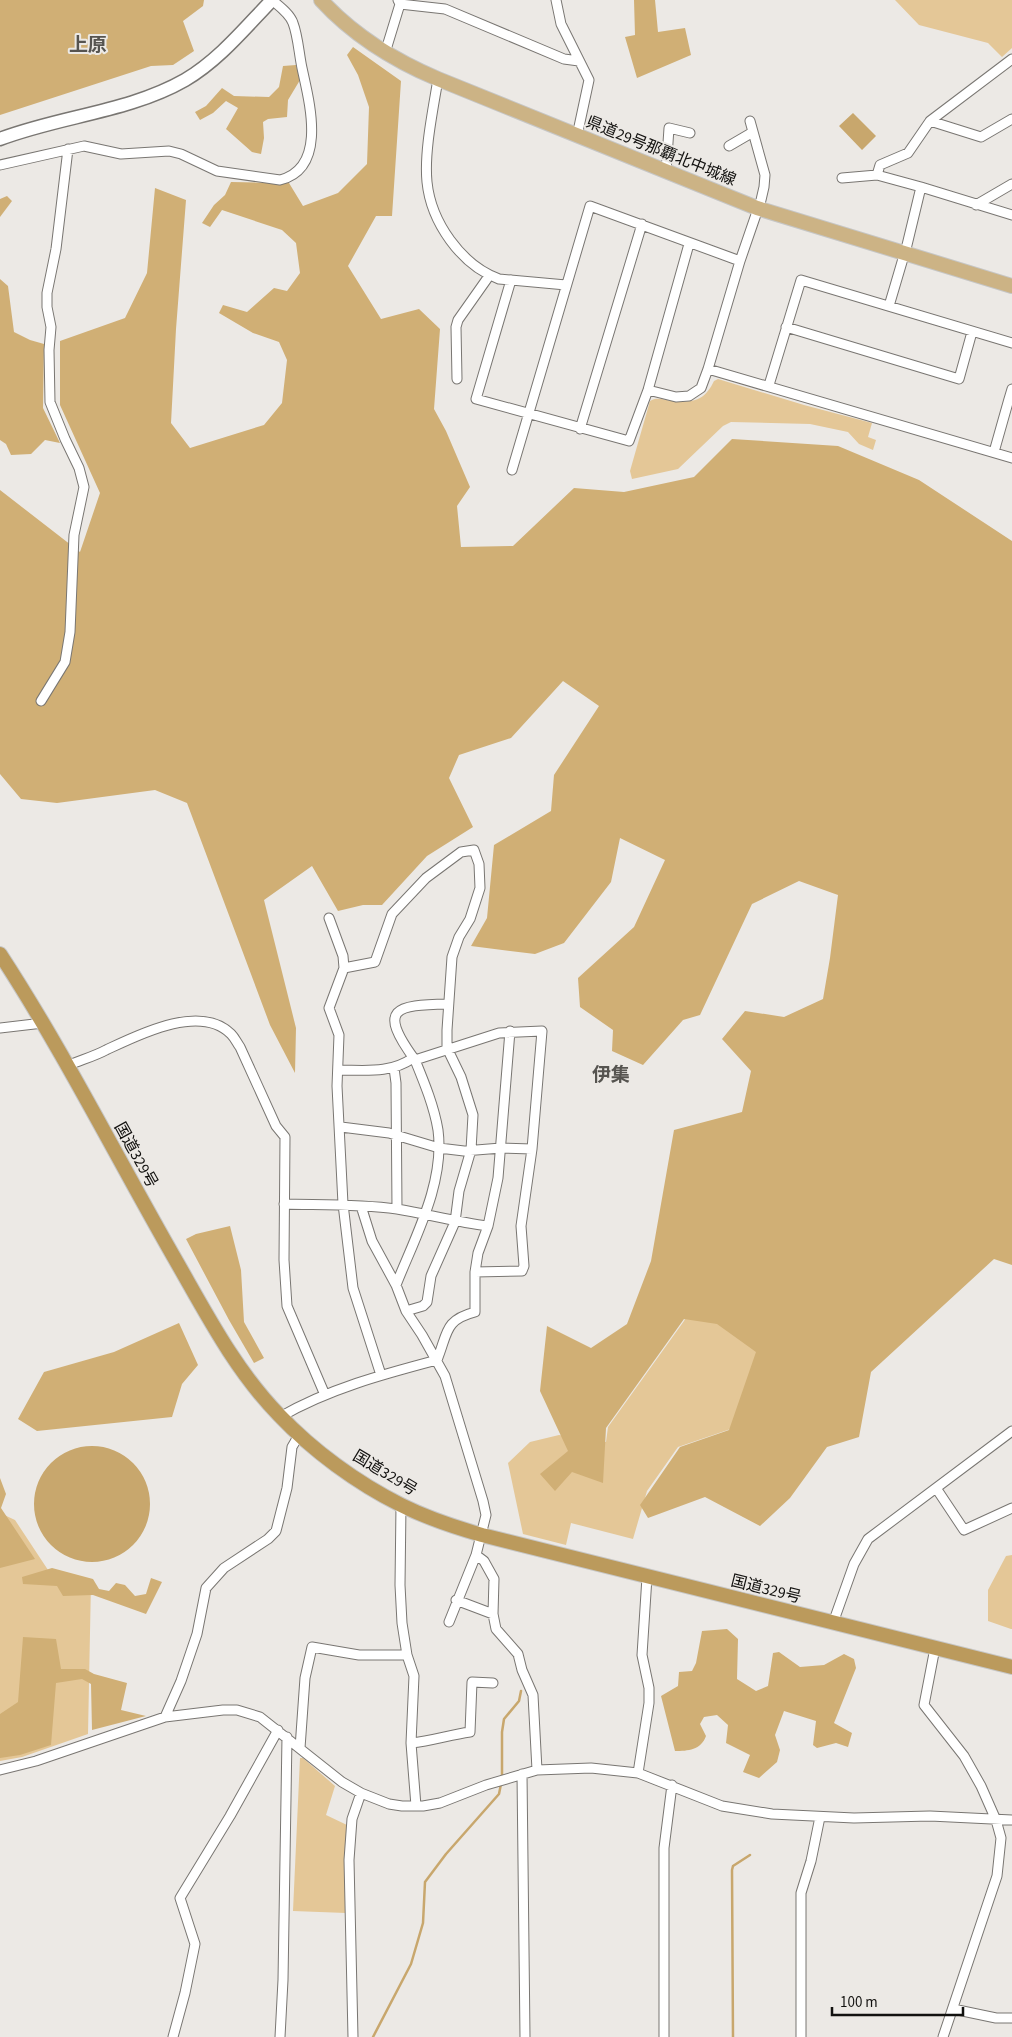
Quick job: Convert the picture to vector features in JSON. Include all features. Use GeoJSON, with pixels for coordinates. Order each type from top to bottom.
{"type":"FeatureCollection","features":[{"type":"Feature","properties":{"kind":"highway","name":"国道329号"},"geometry":{"type":"LineString","coordinates":[[0,954],[43,1023],[141,1200],[237,1364],[280,1417],[341,1468],[401,1505],[442,1523],[482,1535],[1012,1667]]}},
{"type":"Feature","properties":{"kind":"main road"},"geometry":{"type":"LineString","coordinates":[[0,139],[127,103],[171,87],[207,64],[272,0]]}},
{"type":"Feature","properties":{"kind":"main road","name":"県道29号那覇北中城線"},"geometry":{"type":"LineString","coordinates":[[321,0],[349,28],[385,53],[438,79],[757,208],[1012,286]]}},
{"type":"Feature","properties":{"kind":"street"},"geometry":{"type":"LineString","coordinates":[[0,165],[84,146],[122,154],[169,151],[181,154],[217,171],[280,180],[295,174],[306,157],[311,144],[312,118],[293,21],[272,0]]}},
{"type":"Feature","properties":{"kind":"street"},"geometry":{"type":"LineString","coordinates":[[556,0],[561,24],[589,80],[578,136]]}},
{"type":"Feature","properties":{"kind":"street"},"geometry":{"type":"LineString","coordinates":[[385,53],[399,2],[445,9],[564,59],[579,61]]}},
{"type":"Feature","properties":{"kind":"street"},"geometry":{"type":"LineString","coordinates":[[877,175],[880,165],[908,153],[930,121],[1012,59]]}},
{"type":"Feature","properties":{"kind":"street"},"geometry":{"type":"LineString","coordinates":[[438,79],[427,164],[429,194],[436,214],[454,247],[470,263],[489,276],[499,279],[566,284]]}},
{"type":"Feature","properties":{"kind":"street"},"geometry":{"type":"LineString","coordinates":[[930,121],[981,137],[1012,119]]}},
{"type":"Feature","properties":{"kind":"street"},"geometry":{"type":"LineString","coordinates":[[648,390],[676,397],[689,396],[701,388],[761,200],[765,174],[750,121]]}},
{"type":"Feature","properties":{"kind":"street"},"geometry":{"type":"LineString","coordinates":[[666,172],[669,128],[690,133]]}},
{"type":"Feature","properties":{"kind":"street"},"geometry":{"type":"LineString","coordinates":[[729,146],[753,132]]}},
{"type":"Feature","properties":{"kind":"street"},"geometry":{"type":"LineString","coordinates":[[41,701],[65,662],[70,632],[74,535],[84,487],[79,468],[50,402],[49,350],[51,327],[47,307],[47,292],[56,249],[68,149]]}},
{"type":"Feature","properties":{"kind":"street"},"geometry":{"type":"LineString","coordinates":[[842,178],[877,175],[1012,215]]}},
{"type":"Feature","properties":{"kind":"street"},"geometry":{"type":"LineString","coordinates":[[976,205],[1012,184]]}},
{"type":"Feature","properties":{"kind":"street"},"geometry":{"type":"LineString","coordinates":[[889,306],[921,187]]}},
{"type":"Feature","properties":{"kind":"street"},"geometry":{"type":"LineString","coordinates":[[512,470],[590,206],[740,262]]}},
{"type":"Feature","properties":{"kind":"street"},"geometry":{"type":"LineString","coordinates":[[580,429],[642,224]]}},
{"type":"Feature","properties":{"kind":"street"},"geometry":{"type":"LineString","coordinates":[[511,280],[476,399],[629,441],[648,390],[689,244]]}},
{"type":"Feature","properties":{"kind":"street"},"geometry":{"type":"LineString","coordinates":[[457,379],[456,327],[458,320],[489,276]]}},
{"type":"Feature","properties":{"kind":"street"},"geometry":{"type":"LineString","coordinates":[[769,385],[801,280],[1012,343]]}},
{"type":"Feature","properties":{"kind":"street"},"geometry":{"type":"LineString","coordinates":[[786,327],[958,379],[972,332]]}},
{"type":"Feature","properties":{"kind":"street"},"geometry":{"type":"LineString","coordinates":[[708,369],[769,385],[1012,458]]}},
{"type":"Feature","properties":{"kind":"street"},"geometry":{"type":"LineString","coordinates":[[994,452],[1011,400],[1012,389]]}},
{"type":"Feature","properties":{"kind":"street"},"geometry":{"type":"LineString","coordinates":[[344,968],[375,962],[392,914],[426,878],[462,852],[474,850],[479,864],[480,888],[470,919],[459,937],[452,957],[447,1048],[461,1077],[473,1115],[472,1150],[459,1191],[455,1222],[431,1276],[426,1302],[423,1306],[406,1311]]}},
{"type":"Feature","properties":{"kind":"street"},"geometry":{"type":"LineString","coordinates":[[329,918],[343,956],[344,968],[329,1008],[339,1035],[338,1086],[343,1204],[353,1288],[381,1375]]}},
{"type":"Feature","properties":{"kind":"street"},"geometry":{"type":"LineString","coordinates":[[396,1285],[424,1215],[438,1170],[439,1148],[434,1113],[414,1059],[395,1027],[393,1018],[400,1010],[412,1006],[448,1004]]}},
{"type":"Feature","properties":{"kind":"street"},"geometry":{"type":"LineString","coordinates":[[67,1066],[104,1051],[129,1038],[164,1025],[192,1021],[215,1024],[232,1035],[240,1047],[276,1126],[285,1137],[284,1204],[287,1306],[325,1395]]}},
{"type":"Feature","properties":{"kind":"street"},"geometry":{"type":"LineString","coordinates":[[0,1028],[43,1023]]}},
{"type":"Feature","properties":{"kind":"street"},"geometry":{"type":"LineString","coordinates":[[338,1070],[394,1068],[414,1059],[499,1033],[542,1031],[532,1149],[521,1226],[524,1266],[522,1271],[475,1272]]}},
{"type":"Feature","properties":{"kind":"street"},"geometry":{"type":"LineString","coordinates":[[437,1360],[447,1330],[453,1321],[461,1316],[475,1312],[475,1272],[478,1253],[488,1226],[498,1178],[510,1032]]}},
{"type":"Feature","properties":{"kind":"street"},"geometry":{"type":"LineString","coordinates":[[394,1068],[396,1083],[397,1209]]}},
{"type":"Feature","properties":{"kind":"street"},"geometry":{"type":"LineString","coordinates":[[341,1127],[396,1135],[439,1148],[464,1151],[501,1148],[532,1149]]}},
{"type":"Feature","properties":{"kind":"street"},"geometry":{"type":"LineString","coordinates":[[284,1204],[343,1204],[397,1209],[455,1222],[488,1226]]}},
{"type":"Feature","properties":{"kind":"street"},"geometry":{"type":"LineString","coordinates":[[361,1206],[372,1241],[396,1285],[406,1311],[445,1376],[486,1514],[476,1555],[456,1600],[449,1622]]}},
{"type":"Feature","properties":{"kind":"street"},"geometry":{"type":"LineString","coordinates":[[280,1417],[325,1395],[381,1375],[437,1360]]}},
{"type":"Feature","properties":{"kind":"street"},"geometry":{"type":"LineString","coordinates":[[833,1623],[854,1564],[868,1539],[1012,1431]]}},
{"type":"Feature","properties":{"kind":"street"},"geometry":{"type":"LineString","coordinates":[[165,1717],[181,1680],[197,1634],[206,1588],[224,1568],[268,1539],[276,1531],[287,1488],[293,1443],[299,1434]]}},
{"type":"Feature","properties":{"kind":"street"},"geometry":{"type":"LineString","coordinates":[[936,1488],[964,1530],[1012,1508]]}},
{"type":"Feature","properties":{"kind":"street"},"geometry":{"type":"LineString","coordinates":[[401,1505],[400,1594],[407,1655],[414,1676],[411,1743],[416,1806]]}},
{"type":"Feature","properties":{"kind":"street"},"geometry":{"type":"LineString","coordinates":[[476,1555],[484,1561],[494,1579],[493,1614],[496,1629],[518,1654],[522,1670],[534,1695],[536,1770]]}},
{"type":"Feature","properties":{"kind":"street"},"geometry":{"type":"LineString","coordinates":[[638,1773],[649,1703],[649,1688],[642,1655],[647,1577]]}},
{"type":"Feature","properties":{"kind":"street"},"geometry":{"type":"LineString","coordinates":[[456,1600],[493,1614]]}},
{"type":"Feature","properties":{"kind":"street"},"geometry":{"type":"LineString","coordinates":[[300,1748],[305,1678],[312,1648],[359,1655],[407,1655]]}},
{"type":"Feature","properties":{"kind":"street"},"geometry":{"type":"LineString","coordinates":[[935,1648],[924,1704],[964,1756],[996,1820],[1001,1838],[997,1876],[943,2037]]}},
{"type":"Feature","properties":{"kind":"street"},"geometry":{"type":"LineString","coordinates":[[411,1743],[437,1740],[443,1736],[470,1732],[472,1682],[493,1683]]}},
{"type":"Feature","properties":{"kind":"street"},"geometry":{"type":"LineString","coordinates":[[0,1770],[36,1761],[165,1717],[238,1710],[260,1717],[342,1782],[361,1793],[389,1804],[416,1806],[440,1803],[495,1782],[536,1770],[591,1768],[638,1773],[722,1806],[772,1814],[820,1817],[930,1816],[1012,1820]]}},
{"type":"Feature","properties":{"kind":"street"},"geometry":{"type":"LineString","coordinates":[[174,2037],[195,1944],[180,1898],[230,1816],[278,1730]]}},
{"type":"Feature","properties":{"kind":"street"},"geometry":{"type":"LineString","coordinates":[[280,2037],[287,1737]]}},
{"type":"Feature","properties":{"kind":"street"},"geometry":{"type":"LineString","coordinates":[[522,1774],[525,2037]]}},
{"type":"Feature","properties":{"kind":"street"},"geometry":{"type":"LineString","coordinates":[[664,2037],[664,1848],[672,1785]]}},
{"type":"Feature","properties":{"kind":"street"},"geometry":{"type":"LineString","coordinates":[[353,2037],[349,1860],[352,1819],[361,1793]]}},
{"type":"Feature","properties":{"kind":"street"},"geometry":{"type":"LineString","coordinates":[[801,2037],[801,1893],[811,1861],[820,1817]]}},
{"type":"Feature","properties":{"kind":"street"},"geometry":{"type":"LineString","coordinates":[[953,2009],[996,2018],[1012,2018]]}},
{"type":"Feature","properties":{"kind":"shaded area"},"geometry":{"type":"Polygon","coordinates":[[[0,0],[204,0],[203,6],[183,21],[194,51],[173,65],[151,66],[0,115],[0,0]]]}},
{"type":"Feature","properties":{"kind":"shaded area"},"geometry":{"type":"Polygon","coordinates":[[[634,0],[655,0],[658,32],[685,28],[691,55],[637,78],[625,37],[635,35],[634,0]]]}},
{"type":"Feature","properties":{"kind":"shaded area"},"geometry":{"type":"Polygon","coordinates":[[[895,0],[1012,0],[1012,48],[1002,57],[988,43],[919,25],[895,0]]]}},
{"type":"Feature","properties":{"kind":"shaded area"},"geometry":{"type":"Polygon","coordinates":[[[353,47],[401,81],[392,216],[376,216],[348,266],[381,319],[419,309],[440,329],[434,409],[446,431],[470,487],[457,506],[461,547],[513,546],[574,488],[624,492],[694,477],[732,439],[838,446],[919,480],[1012,541],[1012,1265],[994,1259],[871,1372],[859,1437],[827,1447],[790,1498],[760,1526],[705,1497],[648,1518],[640,1505],[680,1447],[729,1430],[756,1352],[717,1324],[684,1319],[606,1428],[603,1483],[572,1472],[555,1491],[540,1474],[568,1451],[540,1391],[547,1326],[591,1348],[627,1324],[651,1261],[674,1130],[742,1112],[751,1071],[722,1039],[745,1011],[784,1017],[823,999],[838,895],[799,881],[752,904],[700,1015],[683,1020],[643,1065],[612,1051],[613,1030],[580,1007],[578,978],[634,927],[665,860],[620,838],[611,882],[564,943],[535,954],[471,946],[487,918],[494,845],[551,811],[554,775],[599,706],[563,681],[511,738],[459,755],[449,778],[473,827],[427,856],[382,905],[363,905],[338,911],[312,866],[264,900],[296,1028],[295,1073],[270,1025],[187,803],[155,790],[57,803],[21,799],[0,774],[0,490],[80,552],[100,493],[60,405],[60,341],[125,318],[147,273],[155,188],[186,200],[171,423],[190,448],[264,425],[282,403],[287,360],[279,342],[253,333],[219,313],[223,305],[247,312],[274,288],[287,291],[300,273],[296,243],[282,230],[222,210],[210,227],[202,223],[214,205],[225,195],[231,182],[289,183],[303,206],[338,193],[367,164],[369,107],[358,75],[347,55],[353,47]]]}},
{"type":"Feature","properties":{"kind":"shaded area"},"geometry":{"type":"Polygon","coordinates":[[[296,65],[300,80],[288,100],[287,117],[268,119],[263,122],[264,138],[261,154],[252,152],[226,129],[238,108],[226,101],[213,113],[200,120],[195,112],[206,106],[222,88],[234,96],[269,97],[279,87],[283,66],[296,65]]]}},
{"type":"Feature","properties":{"kind":"shaded area"},"geometry":{"type":"Polygon","coordinates":[[[853,113],[876,136],[862,150],[839,126],[853,113]]]}},
{"type":"Feature","properties":{"kind":"shaded area"},"geometry":{"type":"Polygon","coordinates":[[[7,196],[12,201],[0,217],[0,199],[7,196]]]}},
{"type":"Feature","properties":{"kind":"shaded area"},"geometry":{"type":"Polygon","coordinates":[[[0,279],[8,286],[14,332],[44,344],[43,408],[60,443],[45,440],[31,454],[11,455],[6,444],[0,440],[0,279]]]}},
{"type":"Feature","properties":{"kind":"shaded area"},"geometry":{"type":"Polygon","coordinates":[[[718,379],[872,423],[868,437],[876,440],[873,450],[859,444],[848,432],[810,424],[731,422],[723,426],[678,469],[632,479],[630,471],[650,401],[659,399],[693,401],[703,396],[714,381],[718,379]]]}},
{"type":"Feature","properties":{"kind":"shaded area"},"geometry":{"type":"Polygon","coordinates":[[[230,1226],[241,1270],[244,1322],[264,1358],[254,1363],[186,1239],[196,1234],[230,1226]]]}},
{"type":"Feature","properties":{"kind":"shaded area"},"geometry":{"type":"Polygon","coordinates":[[[714,1257],[800,1298],[757,1420],[678,1447],[647,1491],[633,1539],[571,1523],[566,1545],[523,1534],[508,1463],[530,1442],[559,1435],[606,1442],[608,1427],[684,1321],[714,1257]]]}},
{"type":"Feature","properties":{"kind":"shaded area"},"geometry":{"type":"Polygon","coordinates":[[[179,1323],[198,1365],[182,1384],[172,1417],[37,1431],[18,1419],[44,1372],[114,1352],[179,1323]]]}},
{"type":"Feature","properties":{"kind":"shaded area"},"geometry":{"type":"Polygon","coordinates":[[[92,1446],[114,1450],[133,1463],[146,1482],[150,1504],[146,1526],[133,1545],[114,1558],[92,1562],[70,1558],[51,1545],[38,1526],[34,1504],[38,1482],[51,1463],[70,1450],[92,1446]]]}},
{"type":"Feature","properties":{"kind":"shaded area"},"geometry":{"type":"Polygon","coordinates":[[[0,1478],[6,1494],[1,1508],[35,1559],[0,1568],[0,1478]]]}},
{"type":"Feature","properties":{"kind":"shaded area"},"geometry":{"type":"Polygon","coordinates":[[[0,1513],[15,1520],[50,1573],[91,1582],[88,1734],[22,1757],[0,1761],[0,1513]]]}},
{"type":"Feature","properties":{"kind":"shaded area"},"geometry":{"type":"Polygon","coordinates":[[[1012,1555],[1011,1629],[988,1621],[988,1590],[1006,1556],[1012,1555]]]}},
{"type":"Feature","properties":{"kind":"shaded area"},"geometry":{"type":"Polygon","coordinates":[[[52,1568],[93,1579],[99,1589],[109,1591],[116,1583],[125,1585],[135,1596],[146,1594],[151,1578],[162,1582],[146,1614],[93,1595],[63,1596],[57,1586],[23,1584],[22,1577],[52,1568]]]}},
{"type":"Feature","properties":{"kind":"shaded area"},"geometry":{"type":"Polygon","coordinates":[[[727,1629],[738,1639],[737,1679],[756,1691],[768,1686],[773,1653],[779,1652],[800,1667],[824,1665],[844,1654],[854,1659],[856,1668],[834,1723],[852,1733],[848,1747],[836,1743],[817,1748],[813,1745],[816,1721],[784,1711],[775,1735],[780,1750],[777,1762],[759,1778],[743,1772],[750,1755],[726,1743],[728,1725],[717,1715],[704,1717],[700,1724],[706,1736],[701,1744],[689,1750],[675,1751],[661,1696],[678,1686],[679,1672],[692,1671],[696,1663],[702,1631],[727,1629]]]}},
{"type":"Feature","properties":{"kind":"shaded area"},"geometry":{"type":"Polygon","coordinates":[[[23,1637],[56,1639],[61,1669],[85,1669],[94,1674],[127,1683],[121,1710],[146,1716],[92,1730],[91,1684],[82,1679],[56,1683],[51,1745],[20,1755],[0,1758],[0,1714],[18,1702],[23,1637]]]}},
{"type":"Feature","properties":{"kind":"shaded area"},"geometry":{"type":"Polygon","coordinates":[[[300,1758],[303,1758],[335,1786],[326,1815],[347,1825],[346,1913],[293,1911],[300,1758]]]}},
{"type":"Feature","properties":{"kind":"waterway"},"geometry":{"type":"LineString","coordinates":[[502,1779],[502,1732],[504,1719],[519,1701],[521,1691]]}},
{"type":"Feature","properties":{"kind":"waterway"},"geometry":{"type":"LineString","coordinates":[[373,2037],[411,1964],[423,1923],[425,1882],[446,1854],[499,1794],[501,1784]]}},
{"type":"Feature","properties":{"kind":"waterway"},"geometry":{"type":"LineString","coordinates":[[733,2037],[732,1870],[733,1866],[750,1855]]}},
{"type":"Feature","properties":{"kind":"district","name":"上原"},"geometry":{"type":"Point","coordinates":[88,45]}},
{"type":"Feature","properties":{"kind":"district","name":"伊集"},"geometry":{"type":"Point","coordinates":[611,1075]}}]}
